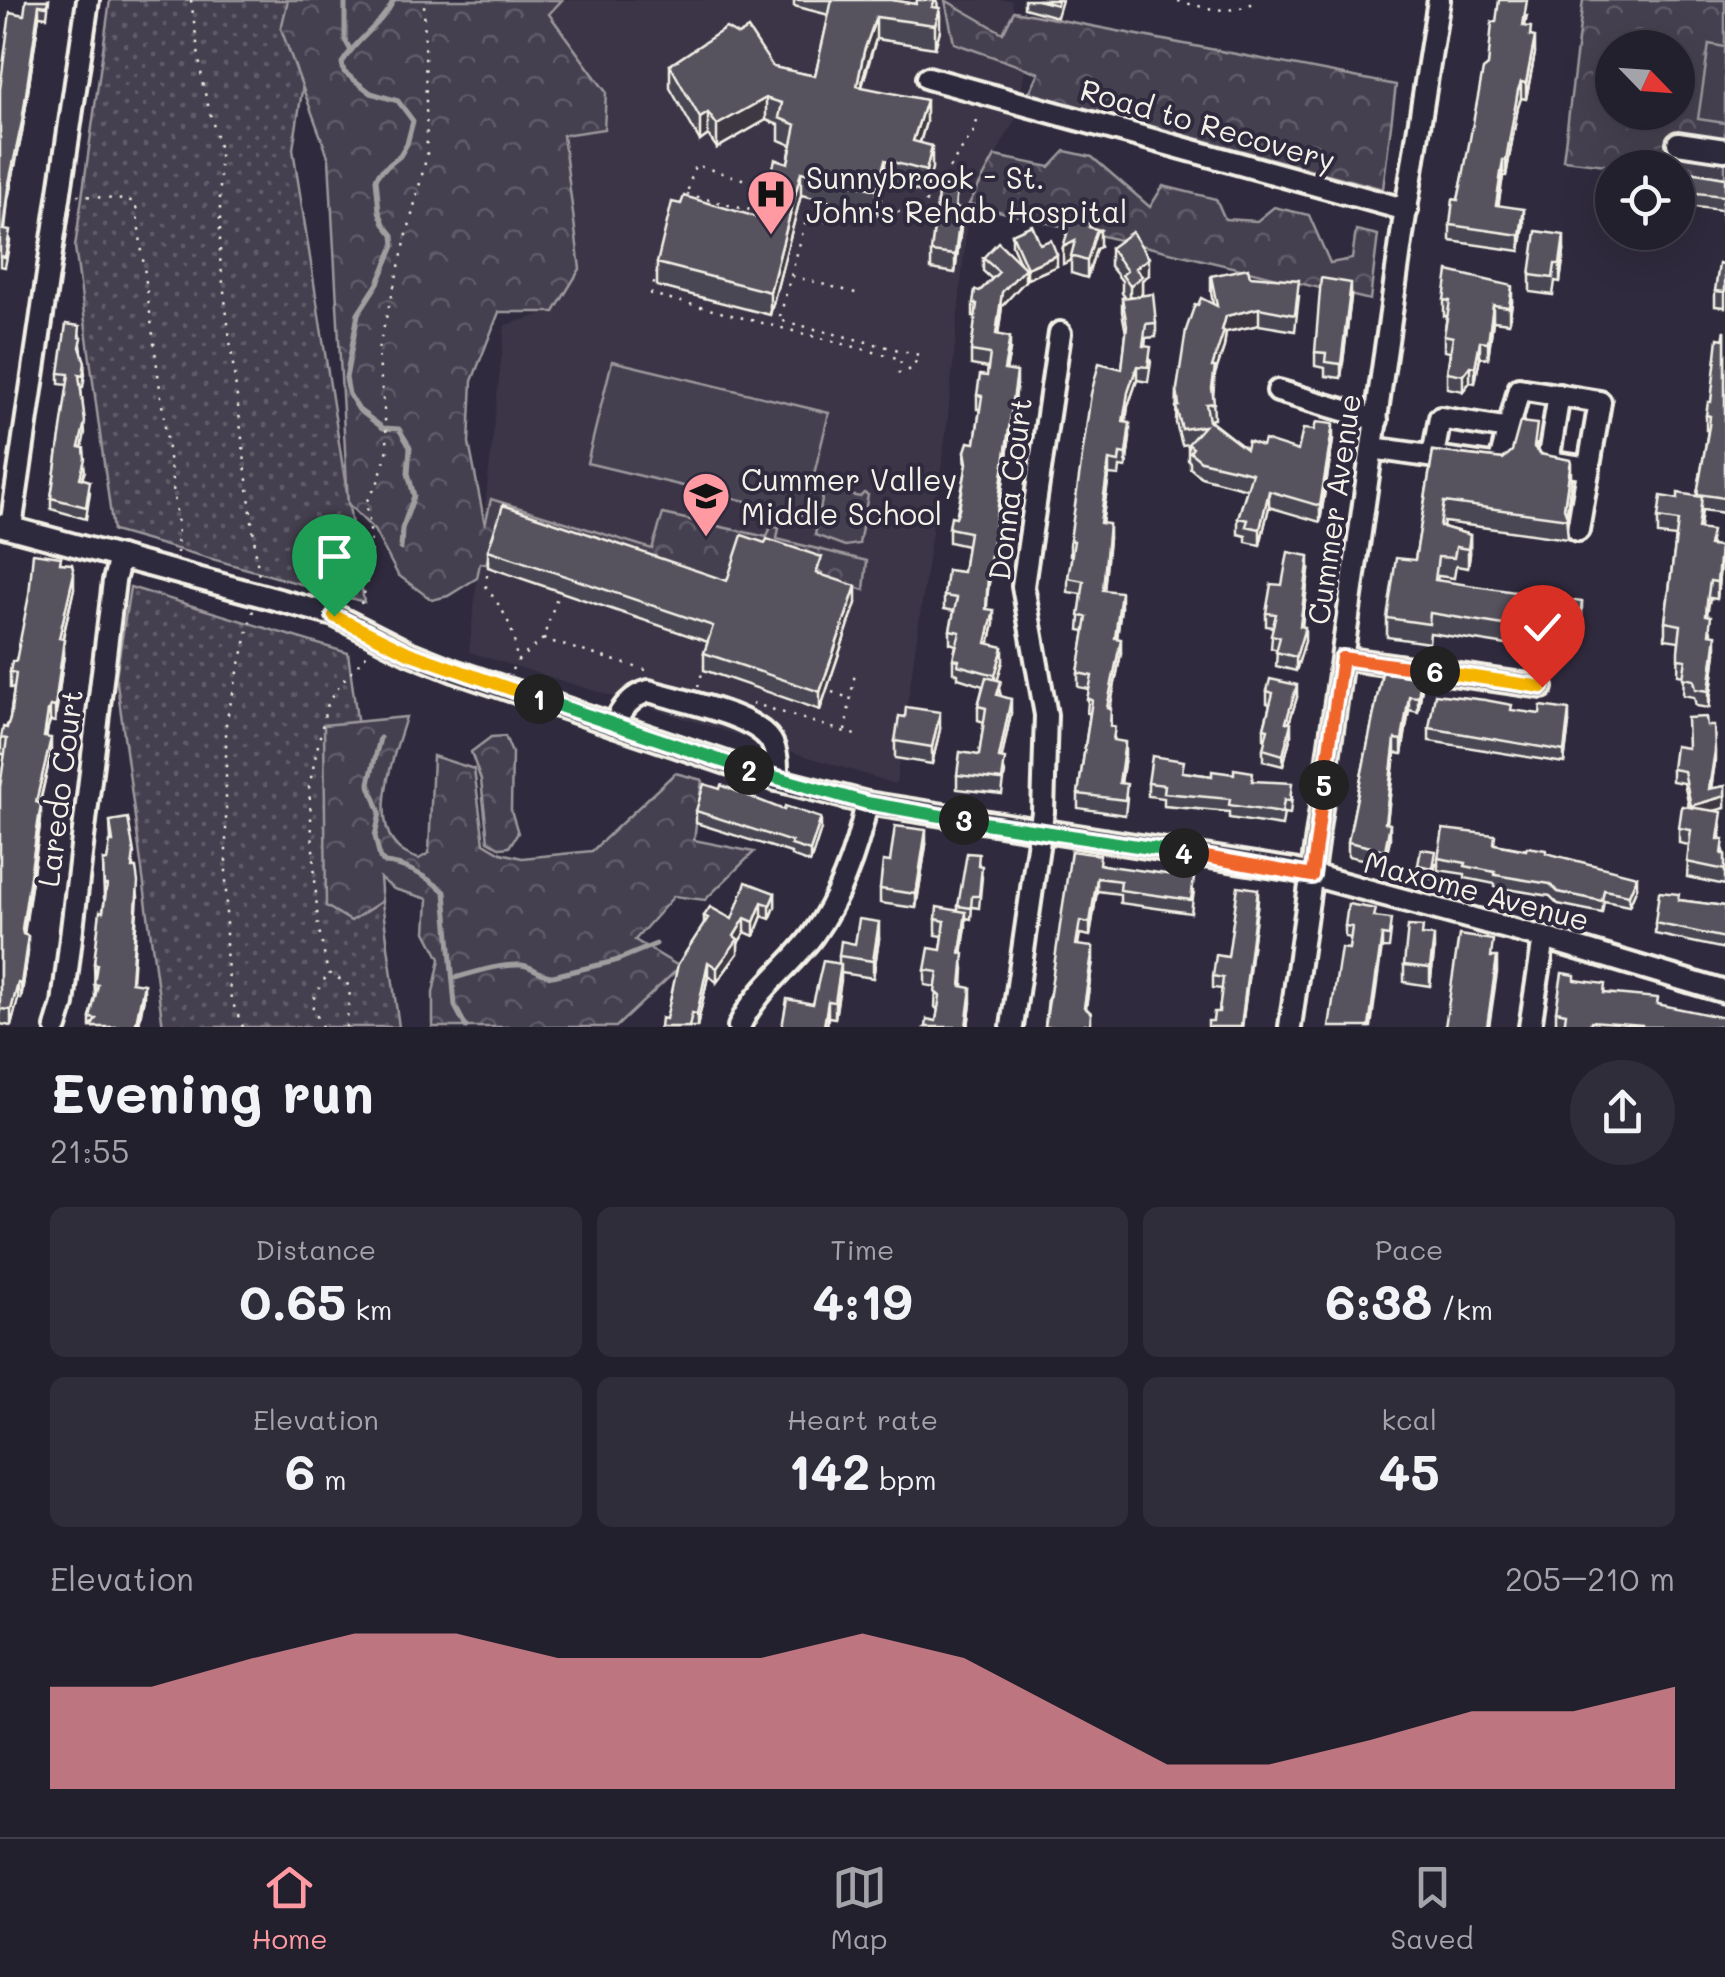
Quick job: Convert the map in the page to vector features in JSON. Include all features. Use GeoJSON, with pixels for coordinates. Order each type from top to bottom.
{"type":"FeatureCollection","features":[{"type":"Feature","properties":{"kind":"street"},"geometry":{"type":"LineString","coordinates":[[6,526],[88,0]]}},
{"type":"Feature","properties":{"kind":"street","name":"Cummer Avenue"},"geometry":{"type":"LineString","coordinates":[[1290,1027],[1438,0]]}},
{"type":"Feature","properties":{"kind":"street","name":"Road to Recovery"},"geometry":{"type":"LineString","coordinates":[[928,78],[1407,210]]}},
{"type":"Feature","properties":{"kind":"street"},"geometry":{"type":"LineString","coordinates":[[1678,143],[1725,150]]}},
{"type":"Feature","properties":{"kind":"street","name":"Donna Court"},"geometry":{"type":"LineString","coordinates":[[1012,1027],[1041,831],[1046,715],[1023,586],[1060,333]]}},
{"type":"Feature","properties":{"kind":"street"},"geometry":{"type":"LineString","coordinates":[[1372,448],[1500,466],[1519,389],[1600,402],[1578,530]]}},
{"type":"Feature","properties":{"kind":"street"},"geometry":{"type":"LineString","coordinates":[[1278,391],[1377,420]]}},
{"type":"Feature","properties":{"kind":"street"},"geometry":{"type":"LineString","coordinates":[[1559,395],[1548,462],[1589,468]]}},
{"type":"Feature","properties":{"kind":"street"},"geometry":{"type":"LineString","coordinates":[[1433,456],[1440,418],[1508,429]]}},
{"type":"Feature","properties":{"kind":"street","name":"Maxome Avenue"},"geometry":{"type":"LineString","coordinates":[[6,526],[334,616],[454,671],[777,780],[867,803],[1312,876],[1544,938],[1725,992]]}},
{"type":"Feature","properties":{"kind":"street","name":"Laredo Court"},"geometry":{"type":"LineString","coordinates":[[56,1027],[63,1004],[120,557]]}},
{"type":"Feature","properties":{"kind":"street"},"geometry":{"type":"LineString","coordinates":[[1342,658],[1542,687]]}},
{"type":"Feature","properties":{"kind":"street"},"geometry":{"type":"LineString","coordinates":[[614,724],[623,707],[649,691],[752,723],[770,740],[776,754],[777,780]]}},
{"type":"Feature","properties":{"kind":"street"},"geometry":{"type":"LineString","coordinates":[[739,1027],[747,1009],[812,937],[839,893],[867,803]]}},
{"type":"Feature","properties":{"kind":"street"},"geometry":{"type":"LineString","coordinates":[[1530,1027],[1544,938]]}},
{"type":"Feature","properties":{"kind":"path"},"geometry":{"type":"LineString","coordinates":[[191,0],[205,96],[220,150],[220,258],[257,548],[258,584]]}},
{"type":"Feature","properties":{"kind":"path"},"geometry":{"type":"LineString","coordinates":[[361,604],[371,572],[372,532],[366,502],[378,484],[388,449],[378,350],[427,155],[424,0]]}},
{"type":"Feature","properties":{"kind":"path"},"geometry":{"type":"LineString","coordinates":[[1178,1],[1212,10],[1230,10],[1258,0]]}},
{"type":"Feature","properties":{"kind":"path"},"geometry":{"type":"LineString","coordinates":[[660,262],[651,294],[901,359],[899,374],[912,370],[919,355],[779,320],[805,224],[921,210],[973,132],[979,115]]}},
{"type":"Feature","properties":{"kind":"path"},"geometry":{"type":"LineString","coordinates":[[684,205],[687,194],[695,165],[756,183],[748,210],[687,194]]}},
{"type":"Feature","properties":{"kind":"path"},"geometry":{"type":"LineString","coordinates":[[60,192],[133,202],[136,206],[178,526],[177,553]]}},
{"type":"Feature","properties":{"kind":"path"},"geometry":{"type":"LineString","coordinates":[[791,276],[863,295]]}},
{"type":"Feature","properties":{"kind":"path"},"geometry":{"type":"LineString","coordinates":[[487,574],[486,587],[510,623],[516,640],[516,662]]}},
{"type":"Feature","properties":{"kind":"path"},"geometry":{"type":"LineString","coordinates":[[512,670],[543,639],[558,594]]}},
{"type":"Feature","properties":{"kind":"path"},"geometry":{"type":"LineString","coordinates":[[243,1027],[232,999],[226,951],[226,722],[255,600]]}},
{"type":"Feature","properties":{"kind":"path"},"geometry":{"type":"LineString","coordinates":[[543,639],[651,672]]}},
{"type":"Feature","properties":{"kind":"path"},"geometry":{"type":"LineString","coordinates":[[322,1027],[311,1003],[328,973],[318,926],[309,787],[326,708],[366,654]]}},
{"type":"Feature","properties":{"kind":"path"},"geometry":{"type":"LineString","coordinates":[[698,686],[707,659]]}},
{"type":"Feature","properties":{"kind":"path"},"geometry":{"type":"LineString","coordinates":[[845,732],[855,673]]}},
{"type":"Feature","properties":{"kind":"path"},"geometry":{"type":"LineString","coordinates":[[832,692],[851,698]]}},
{"type":"Feature","properties":{"kind":"path"},"geometry":{"type":"LineString","coordinates":[[753,704],[854,735]]}},
{"type":"Feature","properties":{"kind":"path"},"geometry":{"type":"LineString","coordinates":[[328,973],[348,983],[346,1027]]}},
{"type":"Feature","properties":{"kind":"shaded area"},"geometry":{"type":"Polygon","coordinates":[[[562,0],[1011,0],[1014,11],[1034,16],[1017,116],[969,204],[947,426],[896,784],[469,652],[505,325],[554,311],[572,197],[563,135],[604,128],[606,92],[549,14],[562,0]]]}},
{"type":"Feature","properties":{"kind":"green space"},"geometry":{"type":"Polygon","coordinates":[[[110,0],[316,0],[293,149],[364,602],[113,531],[75,247],[110,0]]]}},
{"type":"Feature","properties":{"kind":"green space"},"geometry":{"type":"Polygon","coordinates":[[[288,0],[562,0],[549,14],[606,92],[604,129],[563,135],[580,269],[554,312],[499,312],[472,381],[469,443],[485,525],[491,499],[652,549],[663,514],[767,537],[771,526],[779,528],[777,539],[867,561],[864,590],[830,580],[819,588],[823,573],[766,552],[726,593],[500,520],[486,564],[480,563],[477,578],[448,596],[432,600],[398,575],[374,530],[348,504],[329,159],[281,29],[288,0]]]}},
{"type":"Feature","properties":{"kind":"green space"},"geometry":{"type":"Polygon","coordinates":[[[945,0],[1003,33],[1014,11],[1396,85],[1383,189],[1029,93],[1039,73],[954,43],[945,0]]]}},
{"type":"Feature","properties":{"kind":"green space"},"geometry":{"type":"Polygon","coordinates":[[[1583,0],[1725,0],[1725,180],[1695,176],[1695,150],[1595,150],[1595,164],[1563,160],[1583,0]]]}},
{"type":"Feature","properties":{"kind":"green space"},"geometry":{"type":"Polygon","coordinates":[[[1709,44],[1725,47],[1725,123],[1698,119],[1709,44]]]}},
{"type":"Feature","properties":{"kind":"green space"},"geometry":{"type":"Polygon","coordinates":[[[1065,151],[1092,157],[1150,207],[1163,186],[1216,199],[1225,219],[1257,221],[1274,207],[1309,215],[1330,263],[1352,259],[1356,230],[1378,235],[1370,300],[969,204],[995,156],[1050,167],[1065,151]]]}},
{"type":"Feature","properties":{"kind":"green space"},"geometry":{"type":"Polygon","coordinates":[[[612,361],[829,413],[804,515],[587,463],[612,361]]]}},
{"type":"Feature","properties":{"kind":"green space"},"geometry":{"type":"Polygon","coordinates":[[[824,490],[868,495],[859,544],[845,546],[815,535],[824,490]]]}},
{"type":"Feature","properties":{"kind":"green space"},"geometry":{"type":"Polygon","coordinates":[[[130,587],[348,653],[399,1027],[163,1027],[116,676],[130,587]]]}},
{"type":"Feature","properties":{"kind":"green space"},"geometry":{"type":"Polygon","coordinates":[[[406,717],[389,775],[385,818],[390,836],[400,850],[419,859],[429,853],[433,756],[474,769],[484,843],[501,853],[522,858],[592,851],[675,773],[702,780],[694,840],[754,852],[705,900],[674,896],[635,940],[680,967],[616,1027],[433,1027],[433,993],[440,959],[426,932],[428,899],[394,889],[380,878],[382,901],[351,921],[326,906],[324,725],[406,717]]]}},
{"type":"Feature","properties":{"kind":"green space"},"geometry":{"type":"Polygon","coordinates":[[[505,736],[512,753],[511,810],[518,833],[509,847],[501,848],[488,841],[481,780],[471,752],[491,737],[505,736]]]}},
{"type":"Feature","properties":{"kind":"building"},"geometry":{"type":"Polygon","coordinates":[[[26,0],[48,0],[47,6],[39,5],[8,188],[3,230],[10,231],[5,257],[0,256],[0,89],[10,12],[24,15],[26,0]]]}},
{"type":"Feature","properties":{"kind":"building"},"geometry":{"type":"Polygon","coordinates":[[[832,0],[916,4],[917,0],[935,0],[932,7],[940,8],[935,25],[876,17],[857,86],[926,100],[913,141],[932,146],[926,171],[885,160],[877,190],[801,172],[770,292],[657,263],[672,202],[681,204],[684,196],[760,218],[775,159],[788,163],[796,125],[779,118],[782,103],[766,98],[717,125],[708,113],[700,118],[670,65],[726,28],[738,35],[748,29],[773,67],[815,76],[832,0]]]}},
{"type":"Feature","properties":{"kind":"building"},"geometry":{"type":"Polygon","coordinates":[[[1499,0],[1527,0],[1523,26],[1531,27],[1530,36],[1535,37],[1526,83],[1521,82],[1518,90],[1496,205],[1524,209],[1520,235],[1450,225],[1483,70],[1488,66],[1492,22],[1496,22],[1499,0]]]}},
{"type":"Feature","properties":{"kind":"building"},"geometry":{"type":"Polygon","coordinates":[[[1695,173],[1725,178],[1725,207],[1722,207],[1724,196],[1695,193],[1695,173]]]}},
{"type":"Feature","properties":{"kind":"building"},"geometry":{"type":"Polygon","coordinates":[[[939,186],[957,188],[955,209],[961,209],[955,255],[931,252],[939,186]]]}},
{"type":"Feature","properties":{"kind":"building"},"geometry":{"type":"Polygon","coordinates":[[[1072,218],[1100,230],[1087,261],[1071,256],[1075,241],[1063,247],[1072,218]]]}},
{"type":"Feature","properties":{"kind":"building"},"geometry":{"type":"Polygon","coordinates":[[[1032,225],[1040,244],[1051,240],[1057,255],[1027,268],[1012,234],[1032,225]]]}},
{"type":"Feature","properties":{"kind":"building"},"geometry":{"type":"Polygon","coordinates":[[[1536,231],[1564,235],[1560,264],[1555,264],[1553,278],[1530,275],[1536,231]]]}},
{"type":"Feature","properties":{"kind":"building"},"geometry":{"type":"Polygon","coordinates":[[[1132,232],[1149,258],[1135,268],[1142,276],[1130,286],[1122,275],[1127,271],[1110,248],[1132,232]]]}},
{"type":"Feature","properties":{"kind":"building"},"geometry":{"type":"Polygon","coordinates":[[[998,242],[1025,268],[1002,292],[996,334],[1010,337],[1004,370],[1017,372],[988,576],[986,609],[994,610],[986,643],[1003,647],[995,675],[958,665],[959,660],[953,659],[960,632],[950,630],[957,598],[944,596],[947,570],[963,572],[969,532],[949,528],[951,516],[956,517],[959,509],[967,463],[965,451],[968,442],[975,443],[982,396],[977,395],[980,375],[987,376],[990,354],[971,351],[977,304],[973,303],[975,290],[980,291],[999,272],[983,258],[998,242]]]}},
{"type":"Feature","properties":{"kind":"building"},"geometry":{"type":"Polygon","coordinates":[[[1719,264],[1725,265],[1725,292],[1715,291],[1719,264]]]}},
{"type":"Feature","properties":{"kind":"building"},"geometry":{"type":"Polygon","coordinates":[[[1248,268],[1250,276],[1299,280],[1295,315],[1259,308],[1226,316],[1212,367],[1214,403],[1206,404],[1209,421],[1246,449],[1248,441],[1262,446],[1264,440],[1298,451],[1303,429],[1314,430],[1316,422],[1333,424],[1320,506],[1269,491],[1260,529],[1246,526],[1248,520],[1238,518],[1252,473],[1201,461],[1190,452],[1193,448],[1188,444],[1204,426],[1182,429],[1176,407],[1186,330],[1195,304],[1201,298],[1217,306],[1211,276],[1248,268]]]}},
{"type":"Feature","properties":{"kind":"building"},"geometry":{"type":"Polygon","coordinates":[[[1448,271],[1512,286],[1509,307],[1493,305],[1488,342],[1480,341],[1475,367],[1470,366],[1463,375],[1447,372],[1453,337],[1444,335],[1450,301],[1444,300],[1448,271]]]}},
{"type":"Feature","properties":{"kind":"building"},"geometry":{"type":"Polygon","coordinates":[[[1321,278],[1351,283],[1341,364],[1325,362],[1326,353],[1315,352],[1321,278]]]}},
{"type":"Feature","properties":{"kind":"building"},"geometry":{"type":"Polygon","coordinates":[[[1153,294],[1156,323],[1146,324],[1143,346],[1151,347],[1148,367],[1137,366],[1128,392],[1123,422],[1130,423],[1126,454],[1120,453],[1119,462],[1109,460],[1100,523],[1109,524],[1103,590],[1121,592],[1115,638],[1121,639],[1107,708],[1111,709],[1110,726],[1115,727],[1113,740],[1125,742],[1119,783],[1127,784],[1125,800],[1078,794],[1092,676],[1078,673],[1087,617],[1079,616],[1084,581],[1068,578],[1074,541],[1070,540],[1099,363],[1122,369],[1127,325],[1122,298],[1153,294]]]}},
{"type":"Feature","properties":{"kind":"building"},"geometry":{"type":"Polygon","coordinates":[[[66,324],[80,326],[85,362],[83,376],[79,375],[85,422],[79,447],[84,448],[85,459],[80,478],[90,481],[86,507],[51,498],[69,374],[59,373],[66,324]]]}},
{"type":"Feature","properties":{"kind":"building"},"geometry":{"type":"Polygon","coordinates":[[[1725,330],[1725,498],[1697,494],[1718,338],[1724,339],[1725,330]]]}},
{"type":"Feature","properties":{"kind":"building"},"geometry":{"type":"Polygon","coordinates":[[[1520,422],[1537,424],[1534,447],[1540,454],[1571,460],[1564,508],[1568,519],[1444,502],[1440,526],[1470,535],[1468,549],[1456,547],[1454,558],[1438,557],[1435,580],[1582,602],[1577,637],[1430,613],[1429,624],[1387,618],[1396,558],[1415,560],[1433,451],[1503,459],[1512,451],[1520,422]]]}},
{"type":"Feature","properties":{"kind":"building"},"geometry":{"type":"Polygon","coordinates":[[[1678,493],[1702,497],[1698,529],[1712,531],[1709,546],[1720,547],[1717,582],[1710,581],[1706,615],[1711,616],[1709,634],[1716,635],[1709,691],[1696,689],[1694,680],[1683,678],[1686,660],[1678,659],[1681,625],[1665,622],[1678,521],[1658,518],[1661,496],[1678,499],[1678,493]]]}},
{"type":"Feature","properties":{"kind":"building"},"geometry":{"type":"Polygon","coordinates":[[[503,505],[727,581],[742,535],[822,557],[816,573],[856,586],[820,692],[704,653],[713,626],[488,550],[503,505]]]}},
{"type":"Feature","properties":{"kind":"building"},"geometry":{"type":"Polygon","coordinates":[[[1288,552],[1309,556],[1300,626],[1305,627],[1296,657],[1276,652],[1280,637],[1271,635],[1276,614],[1266,613],[1271,584],[1282,585],[1288,552]]]}},
{"type":"Feature","properties":{"kind":"building"},"geometry":{"type":"Polygon","coordinates":[[[33,553],[61,557],[60,563],[72,564],[74,573],[59,638],[64,639],[55,707],[50,706],[48,711],[44,737],[51,738],[36,802],[41,804],[22,929],[28,936],[21,984],[18,983],[11,1010],[0,1009],[0,787],[7,739],[1,738],[10,719],[16,673],[10,672],[12,661],[16,661],[29,595],[33,553]]]}},
{"type":"Feature","properties":{"kind":"building"},"geometry":{"type":"Polygon","coordinates":[[[1383,668],[1422,674],[1418,697],[1409,696],[1402,740],[1395,739],[1385,850],[1348,842],[1383,668]]]}},
{"type":"Feature","properties":{"kind":"building"},"geometry":{"type":"Polygon","coordinates":[[[986,677],[1001,681],[997,695],[1011,699],[999,758],[1005,759],[1002,780],[957,775],[960,752],[979,755],[986,708],[978,706],[986,677]]]}},
{"type":"Feature","properties":{"kind":"building"},"geometry":{"type":"Polygon","coordinates":[[[1270,679],[1297,685],[1286,722],[1291,723],[1283,755],[1263,749],[1273,693],[1267,691],[1270,679]]]}},
{"type":"Feature","properties":{"kind":"building"},"geometry":{"type":"Polygon","coordinates":[[[1435,694],[1512,705],[1511,710],[1540,714],[1541,706],[1569,710],[1564,751],[1429,728],[1435,694]]]}},
{"type":"Feature","properties":{"kind":"building"},"geometry":{"type":"Polygon","coordinates":[[[906,707],[940,712],[932,747],[895,741],[899,716],[905,717],[906,707]]]}},
{"type":"Feature","properties":{"kind":"building"},"geometry":{"type":"Polygon","coordinates":[[[1706,717],[1707,726],[1714,726],[1709,789],[1725,786],[1725,796],[1691,806],[1684,771],[1672,769],[1675,746],[1688,748],[1687,718],[1706,717]]]}},
{"type":"Feature","properties":{"kind":"building"},"geometry":{"type":"Polygon","coordinates":[[[1152,756],[1184,761],[1182,772],[1212,776],[1212,771],[1234,774],[1234,769],[1253,772],[1252,781],[1292,783],[1290,801],[1284,800],[1282,813],[1229,805],[1230,799],[1164,793],[1165,785],[1148,783],[1152,756]]]}},
{"type":"Feature","properties":{"kind":"building"},"geometry":{"type":"Polygon","coordinates":[[[704,784],[720,789],[721,785],[784,810],[785,806],[821,818],[810,851],[696,811],[704,784]]]}},
{"type":"Feature","properties":{"kind":"building"},"geometry":{"type":"Polygon","coordinates":[[[1682,806],[1722,812],[1718,839],[1724,839],[1725,870],[1687,862],[1691,830],[1679,828],[1682,806]]]}},
{"type":"Feature","properties":{"kind":"building"},"geometry":{"type":"Polygon","coordinates":[[[128,818],[134,853],[132,868],[136,868],[138,882],[131,982],[144,984],[136,1023],[141,1024],[91,1027],[96,1019],[90,1018],[98,985],[94,984],[94,963],[107,885],[103,860],[107,861],[113,842],[110,821],[128,818]]]}},
{"type":"Feature","properties":{"kind":"building"},"geometry":{"type":"Polygon","coordinates":[[[895,826],[926,830],[916,894],[880,889],[883,861],[890,862],[895,826]]]}},
{"type":"Feature","properties":{"kind":"building"},"geometry":{"type":"Polygon","coordinates":[[[1443,829],[1495,835],[1494,844],[1546,850],[1637,876],[1629,895],[1604,890],[1602,901],[1558,892],[1550,884],[1495,875],[1465,866],[1466,863],[1438,858],[1443,829]]]}},
{"type":"Feature","properties":{"kind":"building"},"geometry":{"type":"Polygon","coordinates":[[[1421,849],[1436,851],[1433,868],[1418,865],[1421,849]]]}},
{"type":"Feature","properties":{"kind":"building"},"geometry":{"type":"Polygon","coordinates":[[[1071,851],[1100,855],[1099,864],[1103,865],[1194,878],[1191,900],[1120,890],[1121,881],[1097,878],[1090,923],[1080,921],[1076,945],[1093,947],[1084,1007],[1091,1013],[1090,1025],[1045,1027],[1071,851]]]}},
{"type":"Feature","properties":{"kind":"building"},"geometry":{"type":"Polygon","coordinates":[[[967,853],[979,854],[978,865],[982,866],[979,896],[972,896],[971,908],[958,906],[967,853]]]}},
{"type":"Feature","properties":{"kind":"building"},"geometry":{"type":"Polygon","coordinates":[[[746,882],[775,893],[770,905],[762,902],[754,922],[745,918],[734,936],[738,939],[717,968],[708,962],[697,1014],[692,1013],[689,1027],[660,1027],[661,1018],[666,1019],[678,964],[708,918],[704,916],[710,907],[732,919],[746,882]]]}},
{"type":"Feature","properties":{"kind":"building"},"geometry":{"type":"Polygon","coordinates":[[[1238,886],[1258,889],[1241,1027],[1208,1027],[1214,1012],[1219,1012],[1223,978],[1213,976],[1216,955],[1228,957],[1238,886]]]}},
{"type":"Feature","properties":{"kind":"building"},"geometry":{"type":"Polygon","coordinates":[[[1659,892],[1679,894],[1678,900],[1725,906],[1725,938],[1655,923],[1659,892]]]}},
{"type":"Feature","properties":{"kind":"building"},"geometry":{"type":"Polygon","coordinates":[[[1348,904],[1376,909],[1374,917],[1391,919],[1389,936],[1382,935],[1369,1027],[1329,1027],[1341,948],[1349,949],[1352,927],[1345,926],[1348,904]]]}},
{"type":"Feature","properties":{"kind":"building"},"geometry":{"type":"Polygon","coordinates":[[[937,907],[966,912],[960,953],[964,954],[961,986],[971,988],[966,1027],[926,1027],[927,1019],[936,1021],[940,996],[935,992],[938,972],[925,970],[929,948],[941,950],[945,921],[936,919],[937,907]]]}},
{"type":"Feature","properties":{"kind":"building"},"geometry":{"type":"Polygon","coordinates":[[[859,919],[879,922],[873,961],[839,956],[841,941],[855,944],[859,919]]]}},
{"type":"Feature","properties":{"kind":"building"},"geometry":{"type":"Polygon","coordinates":[[[1408,926],[1423,927],[1422,935],[1434,936],[1430,968],[1404,965],[1408,926]]]}},
{"type":"Feature","properties":{"kind":"building"},"geometry":{"type":"Polygon","coordinates":[[[1459,935],[1493,940],[1491,957],[1497,957],[1487,1027],[1445,1027],[1459,935]]]}},
{"type":"Feature","properties":{"kind":"building"},"geometry":{"type":"Polygon","coordinates":[[[823,961],[841,964],[835,1002],[828,1001],[824,1026],[782,1027],[787,999],[813,1004],[823,961]]]}},
{"type":"Feature","properties":{"kind":"building"},"geometry":{"type":"Polygon","coordinates":[[[1562,973],[1575,975],[1575,980],[1605,984],[1604,993],[1658,998],[1657,1004],[1725,1018],[1725,1027],[1642,1027],[1591,1021],[1590,1027],[1564,1027],[1566,1013],[1556,1011],[1562,973]]]}},
{"type":"Feature","properties":{"kind":"waterway"},"geometry":{"type":"LineString","coordinates":[[345,0],[345,40],[350,49]]}},
{"type":"Feature","properties":{"kind":"waterway"},"geometry":{"type":"LineString","coordinates":[[394,0],[342,63],[344,72],[371,93],[398,101],[413,121],[400,156],[376,179],[379,211],[393,235],[394,246],[378,283],[358,314],[346,378],[349,394],[359,410],[383,428],[399,429],[410,447],[408,473],[414,496],[402,529],[401,549]]}},
{"type":"Feature","properties":{"kind":"waterway"},"geometry":{"type":"LineString","coordinates":[[380,738],[369,783],[380,813],[375,836],[380,858],[416,873],[445,892],[455,1006],[466,1027]]}},
{"type":"Feature","properties":{"kind":"waterway"},"geometry":{"type":"LineString","coordinates":[[455,978],[513,965],[553,976],[615,961],[656,944]]}},
{"type":"Feature","properties":{"kind":"place","name":"Sunnybrook - St. John's Rehab Hospital"},"geometry":{"type":"Point","coordinates":[771,236]}},
{"type":"Feature","properties":{"kind":"place","name":"Cummer Valley Middle School"},"geometry":{"type":"Point","coordinates":[706,538]}},
{"type":"Feature","properties":{"kind":"route"},"geometry":{"type":"LineString","coordinates":[[334,616],[454,671],[777,780],[867,803],[1312,876],[1342,658],[1542,687]]}}]}
